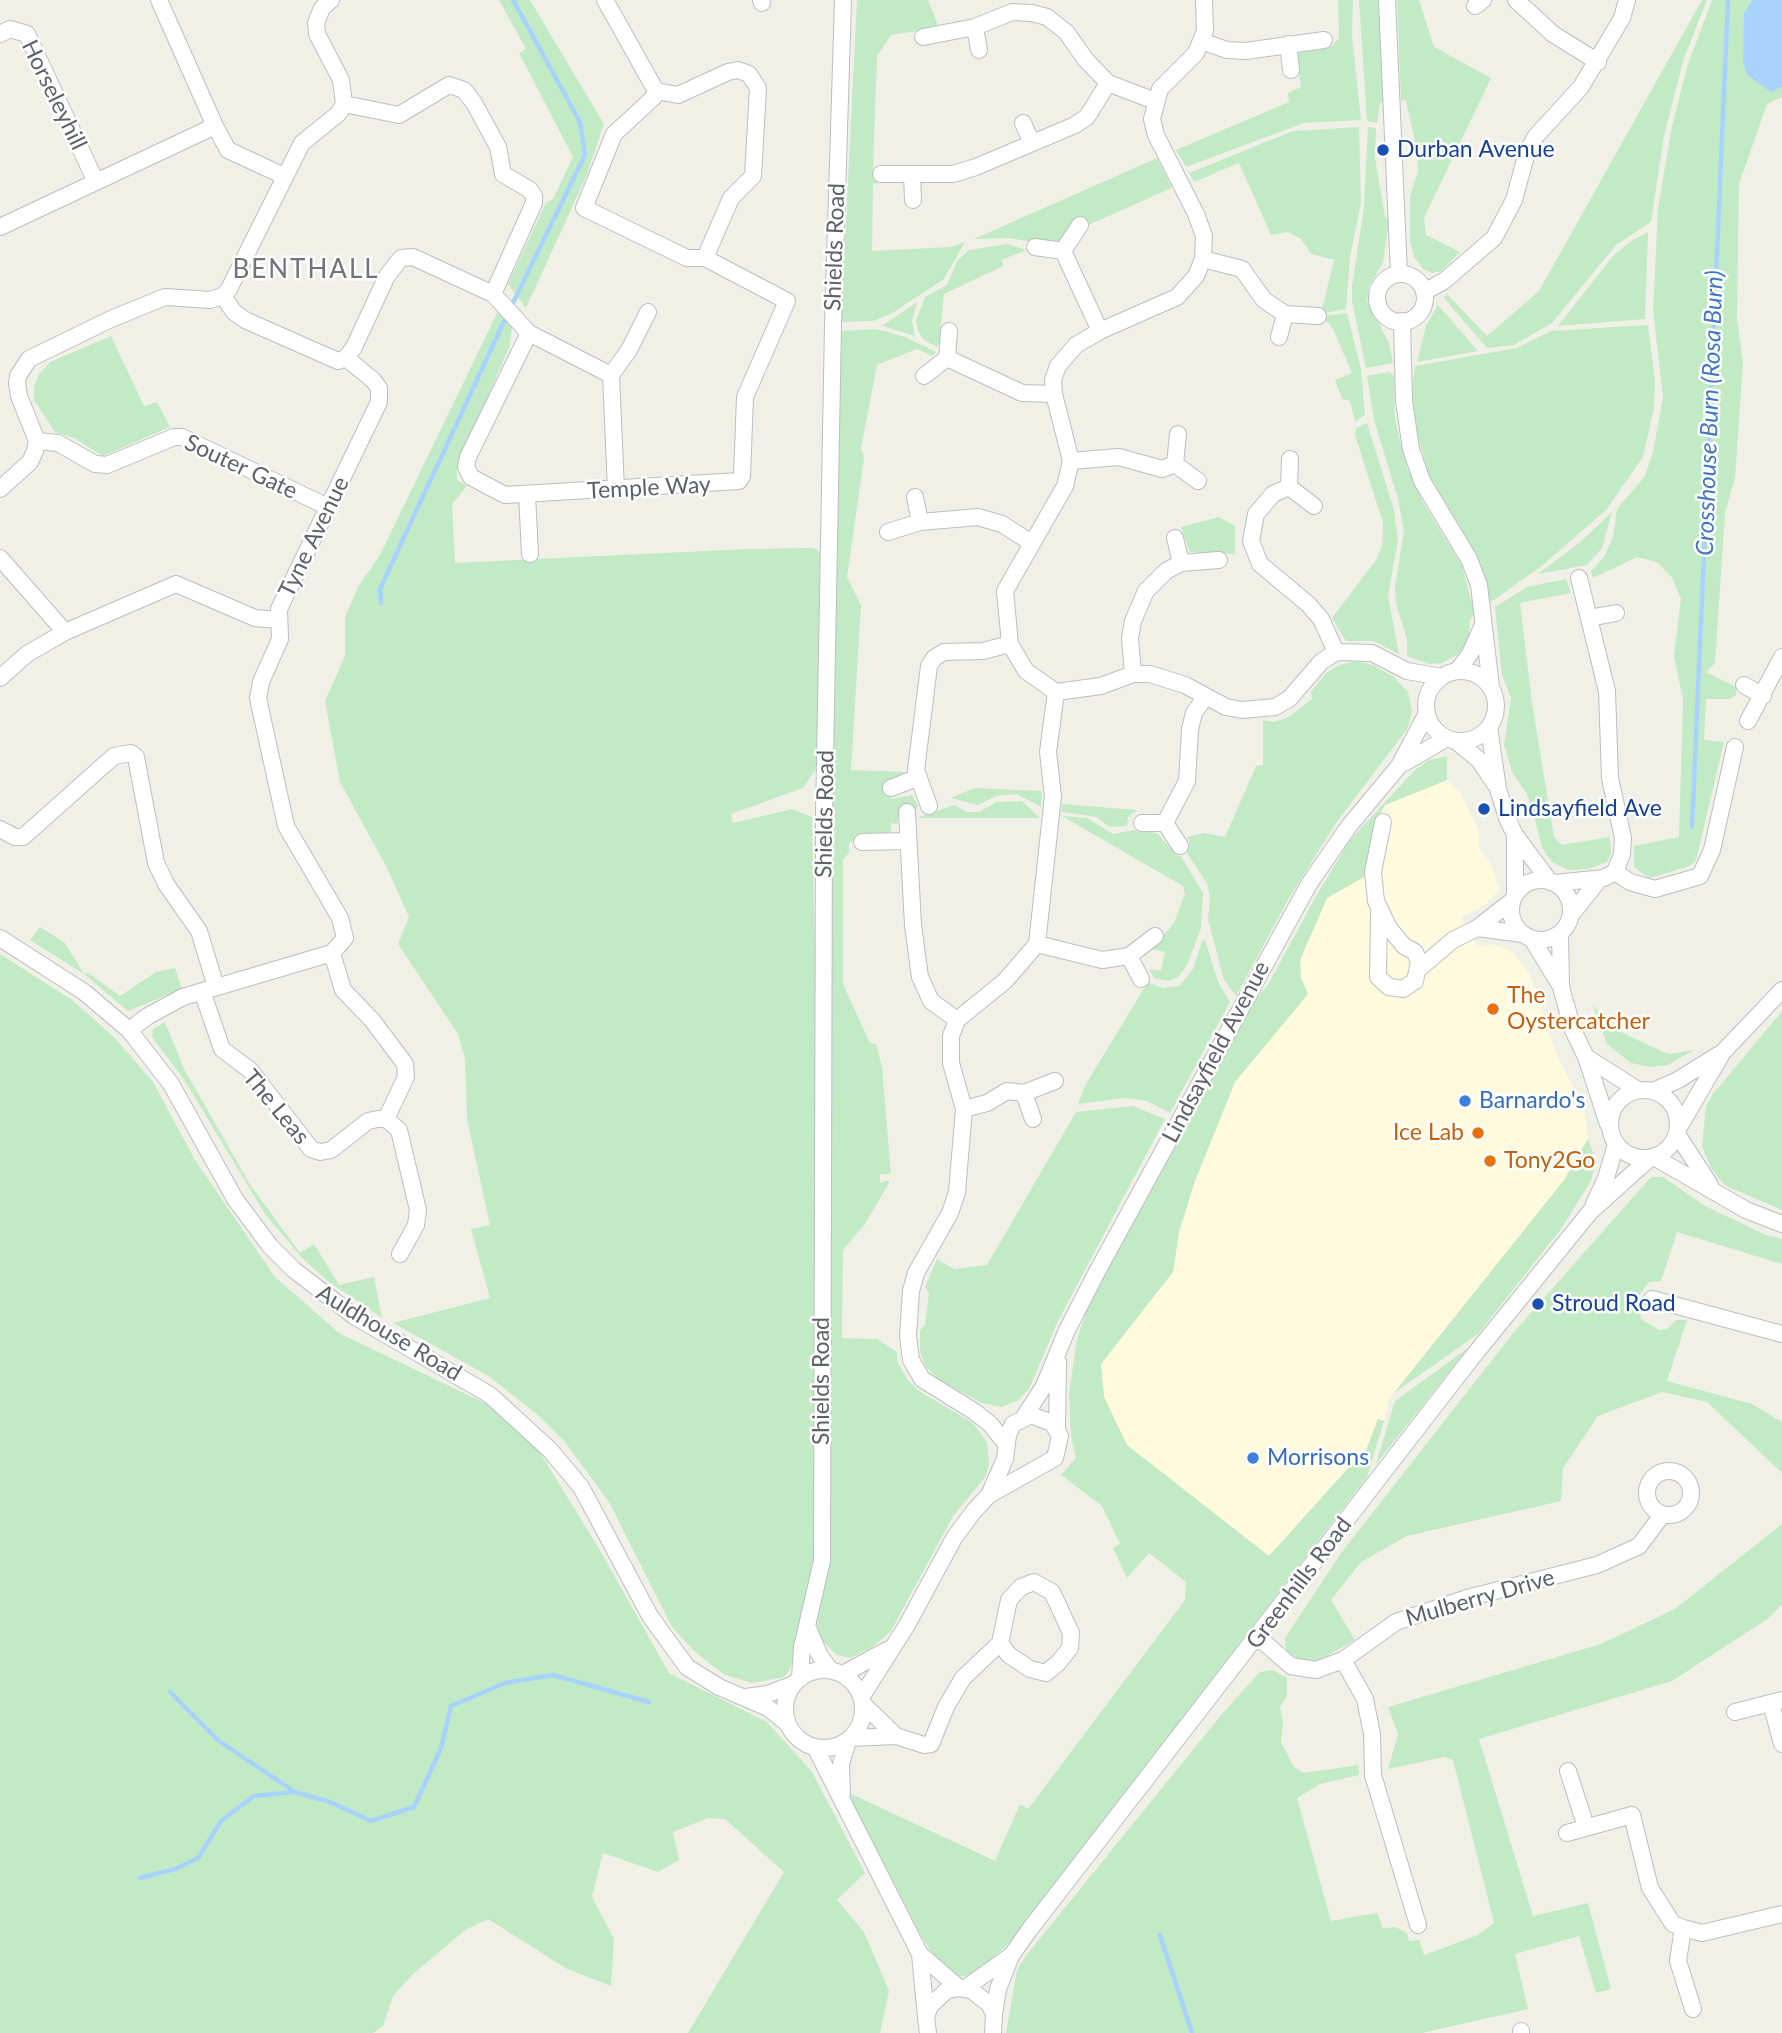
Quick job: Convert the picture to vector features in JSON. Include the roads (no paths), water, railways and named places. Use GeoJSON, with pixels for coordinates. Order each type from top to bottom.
{"type":"FeatureCollection","features":[{"type":"Feature","properties":{"kind":"street"},"geometry":{"type":"LineString","coordinates":[[159,0],[228,150],[284,176]]}},
{"type":"Feature","properties":{"kind":"street"},"geometry":{"type":"LineString","coordinates":[[0,489],[30,463],[37,440],[19,396],[17,383],[18,376],[29,359],[111,319],[166,297],[197,301],[223,296],[240,268],[302,143],[339,113],[344,104],[341,80],[317,34],[316,23],[322,8],[331,0]]}},
{"type":"Feature","properties":{"kind":"street"},"geometry":{"type":"LineString","coordinates":[[605,0],[656,91]]}},
{"type":"Feature","properties":{"kind":"street","name":"Shields Road"},"geometry":{"type":"LineString","coordinates":[[797,1681],[822,1561],[824,814],[833,325],[843,0]]}},
{"type":"Feature","properties":{"kind":"street"},"geometry":{"type":"LineString","coordinates":[[1203,0],[1205,31],[1196,53],[1160,89],[1152,119],[1156,135],[1196,214],[1204,236],[1203,259],[1196,276],[1177,296],[1100,331],[1065,355],[1054,380],[1054,394],[1071,461],[1065,485],[1030,542],[1005,591],[1010,644],[1026,671],[1056,692],[1101,686],[1133,674],[1150,674],[1171,680],[1226,707],[1242,710],[1275,707],[1301,689],[1314,669],[1336,652],[1372,653],[1407,671],[1474,673],[1491,687]]}},
{"type":"Feature","properties":{"kind":"street"},"geometry":{"type":"LineString","coordinates":[[1387,0],[1399,274]]}},
{"type":"Feature","properties":{"kind":"street"},"geometry":{"type":"LineString","coordinates":[[1516,0],[1553,34],[1598,62]]}},
{"type":"Feature","properties":{"kind":"street"},"geometry":{"type":"LineString","coordinates":[[1424,292],[1444,281],[1494,238],[1514,200],[1524,159],[1536,136],[1581,88],[1622,18],[1627,0]]}},
{"type":"Feature","properties":{"kind":"street"},"geometry":{"type":"LineString","coordinates":[[923,37],[975,27],[1012,12],[1047,17],[1066,32],[1086,60],[1108,83],[1155,101]]}},
{"type":"Feature","properties":{"kind":"street"},"geometry":{"type":"LineString","coordinates":[[975,27],[979,50]]}},
{"type":"Feature","properties":{"kind":"street","name":"Horseleyhill"},"geometry":{"type":"LineString","coordinates":[[0,34],[10,29],[27,34],[96,182]]}},
{"type":"Feature","properties":{"kind":"street"},"geometry":{"type":"LineString","coordinates":[[1201,41],[1227,50],[1246,51],[1324,40]]}},
{"type":"Feature","properties":{"kind":"street"},"geometry":{"type":"LineString","coordinates":[[1288,44],[1291,69]]}},
{"type":"Feature","properties":{"kind":"street"},"geometry":{"type":"LineString","coordinates":[[738,70],[748,74],[758,88],[753,176],[731,198],[705,258],[687,258],[584,208],[614,134],[656,91],[678,95],[738,70]]}},
{"type":"Feature","properties":{"kind":"street"},"geometry":{"type":"LineString","coordinates":[[881,174],[953,174],[1032,143],[1075,125],[1087,117],[1108,83]]}},
{"type":"Feature","properties":{"kind":"street"},"geometry":{"type":"LineString","coordinates":[[344,104],[399,115],[449,85],[464,90],[498,147],[503,174],[530,190],[534,196],[534,203],[493,294]]}},
{"type":"Feature","properties":{"kind":"street"},"geometry":{"type":"LineString","coordinates":[[1023,123],[1032,143]]}},
{"type":"Feature","properties":{"kind":"street"},"geometry":{"type":"LineString","coordinates":[[0,227],[215,126]]}},
{"type":"Feature","properties":{"kind":"street"},"geometry":{"type":"LineString","coordinates":[[912,175],[913,200]]}},
{"type":"Feature","properties":{"kind":"street"},"geometry":{"type":"LineString","coordinates":[[1063,251],[1080,225]]}},
{"type":"Feature","properties":{"kind":"street"},"geometry":{"type":"LineString","coordinates":[[1035,247],[1063,251]]}},
{"type":"Feature","properties":{"kind":"street"},"geometry":{"type":"LineString","coordinates":[[1063,251],[1100,331]]}},
{"type":"Feature","properties":{"kind":"street"},"geometry":{"type":"LineString","coordinates":[[223,296],[234,312],[245,320],[338,362],[346,358],[387,276],[401,258],[413,257],[493,294],[529,333],[611,375]]}},
{"type":"Feature","properties":{"kind":"street","name":"Temple Way"},"geometry":{"type":"LineString","coordinates":[[529,333],[466,467],[471,477],[505,495],[731,484],[742,476],[745,397],[787,301],[705,258]]}},
{"type":"Feature","properties":{"kind":"street"},"geometry":{"type":"LineString","coordinates":[[1203,259],[1242,269],[1264,300],[1285,314],[1318,316]]}},
{"type":"Feature","properties":{"kind":"street"},"geometry":{"type":"LineString","coordinates":[[1399,274],[1415,278],[1424,292],[1420,312],[1402,321],[1387,317],[1378,303],[1377,295],[1384,281],[1399,274]]}},
{"type":"Feature","properties":{"kind":"street"},"geometry":{"type":"LineString","coordinates":[[616,491],[611,375],[629,350],[649,312]]}},
{"type":"Feature","properties":{"kind":"street"},"geometry":{"type":"LineString","coordinates":[[1279,337],[1285,314]]}},
{"type":"Feature","properties":{"kind":"street"},"geometry":{"type":"LineString","coordinates":[[1402,321],[1405,418],[1411,449],[1435,507],[1469,559],[1479,585],[1491,687],[1496,707],[1489,727],[1498,789],[1515,835],[1552,882],[1567,895],[1571,915]]}},
{"type":"Feature","properties":{"kind":"street"},"geometry":{"type":"LineString","coordinates":[[924,376],[947,358],[949,331]]}},
{"type":"Feature","properties":{"kind":"street","name":"Tyne Avenue"},"geometry":{"type":"LineString","coordinates":[[332,953],[345,938],[344,929],[286,826],[258,698],[261,682],[280,639],[277,620],[279,609],[379,402],[379,388],[373,380],[346,358]]}},
{"type":"Feature","properties":{"kind":"street"},"geometry":{"type":"LineString","coordinates":[[947,358],[1023,393],[1054,394]]}},
{"type":"Feature","properties":{"kind":"street"},"geometry":{"type":"LineString","coordinates":[[1175,464],[1178,434]]}},
{"type":"Feature","properties":{"kind":"street","name":"Souter Gate"},"geometry":{"type":"LineString","coordinates":[[37,440],[58,443],[95,464],[107,465],[174,437],[183,437],[328,507]]}},
{"type":"Feature","properties":{"kind":"street"},"geometry":{"type":"LineString","coordinates":[[1071,461],[1119,457],[1162,469],[1175,464]]}},
{"type":"Feature","properties":{"kind":"street"},"geometry":{"type":"LineString","coordinates":[[1289,488],[1290,458]]}},
{"type":"Feature","properties":{"kind":"street"},"geometry":{"type":"LineString","coordinates":[[1175,464],[1198,481]]}},
{"type":"Feature","properties":{"kind":"street"},"geometry":{"type":"LineString","coordinates":[[1289,488],[1314,506]]}},
{"type":"Feature","properties":{"kind":"street"},"geometry":{"type":"LineString","coordinates":[[1289,488],[1261,505],[1252,522],[1253,548],[1260,564],[1308,604],[1321,619],[1336,652]]}},
{"type":"Feature","properties":{"kind":"street"},"geometry":{"type":"LineString","coordinates":[[527,494],[530,554]]}},
{"type":"Feature","properties":{"kind":"street"},"geometry":{"type":"LineString","coordinates":[[915,497],[920,522]]}},
{"type":"Feature","properties":{"kind":"street"},"geometry":{"type":"LineString","coordinates":[[888,533],[920,522],[978,517],[1002,524],[1030,542]]}},
{"type":"Feature","properties":{"kind":"street"},"geometry":{"type":"LineString","coordinates":[[1175,538],[1181,563]]}},
{"type":"Feature","properties":{"kind":"street"},"geometry":{"type":"LineString","coordinates":[[0,558],[65,632]]}},
{"type":"Feature","properties":{"kind":"street"},"geometry":{"type":"LineString","coordinates":[[1133,674],[1130,638],[1140,603],[1156,579],[1181,563],[1219,560]]}},
{"type":"Feature","properties":{"kind":"street"},"geometry":{"type":"LineString","coordinates":[[1420,968],[1453,940],[1477,928],[1529,882],[1598,881],[1615,873],[1622,854],[1623,838],[1610,778],[1606,691],[1579,578]]}},
{"type":"Feature","properties":{"kind":"street"},"geometry":{"type":"LineString","coordinates":[[0,678],[27,654],[65,632],[176,584],[255,618],[277,620]]}},
{"type":"Feature","properties":{"kind":"street"},"geometry":{"type":"LineString","coordinates":[[1589,618],[1616,612]]}},
{"type":"Feature","properties":{"kind":"street"},"geometry":{"type":"LineString","coordinates":[[1427,708],[1432,686],[1450,674],[1477,642],[1484,621]]}},
{"type":"Feature","properties":{"kind":"street"},"geometry":{"type":"LineString","coordinates":[[929,806],[916,770],[925,677],[934,658],[944,652],[983,651],[1010,644]]}},
{"type":"Feature","properties":{"kind":"street"},"geometry":{"type":"LineString","coordinates":[[1748,721],[1778,677],[1782,657]]}},
{"type":"Feature","properties":{"kind":"street"},"geometry":{"type":"LineString","coordinates":[[1407,671],[1436,730],[1479,760],[1498,789]]}},
{"type":"Feature","properties":{"kind":"street"},"geometry":{"type":"LineString","coordinates":[[1744,685],[1763,696]]}},
{"type":"Feature","properties":{"kind":"street"},"geometry":{"type":"LineString","coordinates":[[1042,1467],[1020,1465],[990,1424],[922,1379],[911,1360],[908,1336],[911,1291],[916,1273],[950,1213],[957,1192],[964,1108],[949,1049],[957,1020],[1005,981],[1037,944],[1053,796],[1048,752],[1056,692]]}},
{"type":"Feature","properties":{"kind":"street"},"geometry":{"type":"LineString","coordinates":[[1166,823],[1187,781],[1194,713],[1205,697]]}},
{"type":"Feature","properties":{"kind":"street","name":"Lindsayfield Avenue"},"geometry":{"type":"LineString","coordinates":[[863,1700],[954,1538],[989,1495],[1007,1447],[1010,1429],[1044,1386],[1099,1268],[1309,884],[1349,826],[1399,766],[1427,708]]}},
{"type":"Feature","properties":{"kind":"street"},"geometry":{"type":"LineString","coordinates":[[1452,739],[1468,740],[1489,727]]}},
{"type":"Feature","properties":{"kind":"street","name":"Lindsayfield Avenue"},"geometry":{"type":"LineString","coordinates":[[1399,766],[1428,746],[1452,739]]}},
{"type":"Feature","properties":{"kind":"street"},"geometry":{"type":"LineString","coordinates":[[1615,873],[1630,882],[1655,889],[1700,876],[1712,850],[1735,747]]}},
{"type":"Feature","properties":{"kind":"street","name":"The Leas"},"geometry":{"type":"LineString","coordinates":[[0,829],[15,837],[23,837],[114,755],[126,752],[136,757],[156,863],[166,884],[198,931],[222,1049],[250,1070],[311,1149],[325,1152],[368,1121],[386,1119]]}},
{"type":"Feature","properties":{"kind":"street"},"geometry":{"type":"LineString","coordinates":[[891,788],[919,777]]}},
{"type":"Feature","properties":{"kind":"street"},"geometry":{"type":"LineString","coordinates":[[907,812],[913,925],[920,977],[931,1001],[957,1020]]}},
{"type":"Feature","properties":{"kind":"street"},"geometry":{"type":"LineString","coordinates":[[1379,912],[1418,957],[1419,975],[1409,986],[1389,987],[1378,977],[1379,912],[1373,872],[1383,822]]}},
{"type":"Feature","properties":{"kind":"street"},"geometry":{"type":"LineString","coordinates":[[1142,823],[1166,823]]}},
{"type":"Feature","properties":{"kind":"street"},"geometry":{"type":"LineString","coordinates":[[1166,823],[1180,846]]}},
{"type":"Feature","properties":{"kind":"street"},"geometry":{"type":"LineString","coordinates":[[1515,835],[1511,918],[1561,987]]}},
{"type":"Feature","properties":{"kind":"street"},"geometry":{"type":"LineString","coordinates":[[862,842],[907,841]]}},
{"type":"Feature","properties":{"kind":"street"},"geometry":{"type":"LineString","coordinates":[[1477,928],[1527,937],[1552,938],[1560,933],[1598,881]]}},
{"type":"Feature","properties":{"kind":"street"},"geometry":{"type":"LineString","coordinates":[[1560,933],[1561,987],[1573,1030],[1586,1057],[1613,1137],[1627,1154],[1652,1158],[1746,1210],[1782,1224]]}},
{"type":"Feature","properties":{"kind":"street"},"geometry":{"type":"LineString","coordinates":[[1037,944],[1102,960],[1129,956],[1155,936]]}},
{"type":"Feature","properties":{"kind":"street","name":"Auldhouse Road"},"geometry":{"type":"LineString","coordinates":[[0,938],[73,984],[130,1030],[172,1084],[235,1199],[270,1246],[332,1302],[377,1331],[475,1386],[520,1420],[581,1487],[650,1616],[678,1658],[710,1682],[746,1697],[788,1724]]}},
{"type":"Feature","properties":{"kind":"street"},"geometry":{"type":"LineString","coordinates":[[1379,956],[1389,947],[1453,940]]}},
{"type":"Feature","properties":{"kind":"street"},"geometry":{"type":"LineString","coordinates":[[130,1030],[148,1016],[209,989],[332,953],[343,990],[372,1020],[405,1064],[406,1077],[386,1119],[399,1130],[418,1210],[416,1225],[400,1254]]}},
{"type":"Feature","properties":{"kind":"street"},"geometry":{"type":"LineString","coordinates":[[1129,956],[1141,979]]}},
{"type":"Feature","properties":{"kind":"street"},"geometry":{"type":"LineString","coordinates":[[1652,1158],[1670,1148],[1723,1052],[1782,990]]}},
{"type":"Feature","properties":{"kind":"street"},"geometry":{"type":"LineString","coordinates":[[1613,1137],[1610,1120],[1618,1101],[1678,1080],[1723,1052]]}},
{"type":"Feature","properties":{"kind":"street"},"geometry":{"type":"LineString","coordinates":[[1586,1057],[1645,1091],[1669,1100],[1675,1108],[1678,1132],[1714,1190]]}},
{"type":"Feature","properties":{"kind":"street"},"geometry":{"type":"LineString","coordinates":[[964,1108],[987,1102],[1007,1091],[1024,1093],[1055,1081]]}},
{"type":"Feature","properties":{"kind":"street"},"geometry":{"type":"LineString","coordinates":[[1024,1093],[1033,1119]]}},
{"type":"Feature","properties":{"kind":"street","name":"Greenhills Road"},"geometry":{"type":"LineString","coordinates":[[1590,1212],[1606,1178],[1613,1137]]}},
{"type":"Feature","properties":{"kind":"street","name":"Greenhills Road"},"geometry":{"type":"LineString","coordinates":[[926,2028],[937,1997],[962,1989],[1010,1955],[1470,1360],[1590,1212],[1652,1158]]}},
{"type":"Feature","properties":{"kind":"street"},"geometry":{"type":"LineString","coordinates":[[1653,1299],[1782,1334]]}},
{"type":"Feature","properties":{"kind":"street","name":"Lindsayfield Avenue"},"geometry":{"type":"LineString","coordinates":[[989,1495],[1042,1467],[1058,1451],[1058,1353]]}},
{"type":"Feature","properties":{"kind":"street"},"geometry":{"type":"LineString","coordinates":[[975,1412],[1021,1418],[1039,1415],[1057,1429]]}},
{"type":"Feature","properties":{"kind":"street","name":"Mulberry Drive"},"geometry":{"type":"LineString","coordinates":[[1258,1637],[1291,1666],[1316,1670],[1343,1660],[1396,1622],[1467,1598],[1597,1565],[1639,1546],[1663,1514]]}},
{"type":"Feature","properties":{"kind":"street"},"geometry":{"type":"LineString","coordinates":[[797,1681],[786,1699],[788,1724],[803,1742],[827,1748],[849,1739],[896,1736],[924,1745],[931,1744],[963,1678],[1000,1643],[1009,1600],[1021,1587],[1034,1582],[1052,1592],[1071,1633],[1070,1648],[1058,1663],[1046,1673],[1030,1669],[1009,1655],[1000,1643]]}},
{"type":"Feature","properties":{"kind":"street"},"geometry":{"type":"LineString","coordinates":[[807,1626],[819,1654],[836,1672],[852,1681],[863,1700],[896,1736]]}},
{"type":"Feature","properties":{"kind":"street"},"geometry":{"type":"LineString","coordinates":[[746,1697],[768,1694],[797,1681],[811,1671],[836,1672],[892,1647]]}},
{"type":"Feature","properties":{"kind":"street"},"geometry":{"type":"LineString","coordinates":[[1343,1660],[1365,1699],[1372,1734],[1373,1775],[1418,1925]]}},
{"type":"Feature","properties":{"kind":"street"},"geometry":{"type":"LineString","coordinates":[[843,1805],[842,1764],[849,1739],[861,1723],[863,1700]]}},
{"type":"Feature","properties":{"kind":"street"},"geometry":{"type":"LineString","coordinates":[[1735,1712],[1777,1701],[1782,1744]]}},
{"type":"Feature","properties":{"kind":"street"},"geometry":{"type":"LineString","coordinates":[[815,1747],[920,1954],[926,2028]]}},
{"type":"Feature","properties":{"kind":"street"},"geometry":{"type":"LineString","coordinates":[[1568,1771],[1587,1827]]}},
{"type":"Feature","properties":{"kind":"street"},"geometry":{"type":"LineString","coordinates":[[1567,1833],[1632,1815],[1650,1888],[1667,1917],[1673,1924],[1683,1928],[1702,1933],[1782,1914]]}},
{"type":"Feature","properties":{"kind":"street"},"geometry":{"type":"LineString","coordinates":[[1683,1928],[1678,1961],[1693,2009]]}},
{"type":"Feature","properties":{"kind":"street"},"geometry":{"type":"LineString","coordinates":[[920,1954],[962,1989],[981,1995],[994,2014]]}},
{"type":"Feature","properties":{"kind":"street","name":"Greenhills Road"},"geometry":{"type":"LineString","coordinates":[[993,2033],[998,1989],[1010,1955]]}},
{"type":"Feature","properties":{"kind":"water"},"geometry":{"type":"Polygon","coordinates":[[[1752,0],[1782,0],[1782,87],[1771,92],[1747,75],[1743,62],[1744,13],[1752,0]]]}},
{"type":"Feature","properties":{"kind":"waterway"},"geometry":{"type":"LineString","coordinates":[[511,307],[585,155],[580,122],[513,0]]}},
{"type":"Feature","properties":{"kind":"waterway","name":"Crosshouse Burn (Rosa Burn)"},"geometry":{"type":"LineString","coordinates":[[1692,827],[1728,0]]}},
{"type":"Feature","properties":{"kind":"waterway"},"geometry":{"type":"LineString","coordinates":[[381,603],[380,589],[507,315]]}},
{"type":"Feature","properties":{"kind":"waterway"},"geometry":{"type":"LineString","coordinates":[[170,1692],[219,1741],[295,1792],[330,1802],[371,1821],[414,1807],[441,1748],[451,1706],[505,1683],[553,1675],[649,1702]]}},
{"type":"Feature","properties":{"kind":"waterway"},"geometry":{"type":"LineString","coordinates":[[140,1878],[175,1869],[198,1858],[221,1821],[254,1796],[294,1792]]}},
{"type":"Feature","properties":{"kind":"waterway"},"geometry":{"type":"LineString","coordinates":[[1160,1935],[1192,2033]]}},
{"type":"Feature","properties":{"kind":"place","name":"Durban Avenue"},"geometry":{"type":"Point","coordinates":[1383,150]}},
{"type":"Feature","properties":{"kind":"place","name":"Lindsayfield Ave"},"geometry":{"type":"Point","coordinates":[1484,809]}},
{"type":"Feature","properties":{"kind":"place","name":"The Oystercatcher"},"geometry":{"type":"Point","coordinates":[1493,1009]}},
{"type":"Feature","properties":{"kind":"place","name":"Barnardo's"},"geometry":{"type":"Point","coordinates":[1465,1101]}},
{"type":"Feature","properties":{"kind":"place","name":"Ice Lab"},"geometry":{"type":"Point","coordinates":[1478,1133]}},
{"type":"Feature","properties":{"kind":"place","name":"Tony2Go"},"geometry":{"type":"Point","coordinates":[1490,1161]}},
{"type":"Feature","properties":{"kind":"place","name":"Stroud Road"},"geometry":{"type":"Point","coordinates":[1538,1304]}},
{"type":"Feature","properties":{"kind":"place","name":"Morrisons"},"geometry":{"type":"Point","coordinates":[1253,1458]}},
{"type":"Feature","properties":{"kind":"district","name":"BENTHALL"},"geometry":{"type":"Point","coordinates":[306,270]}}]}
